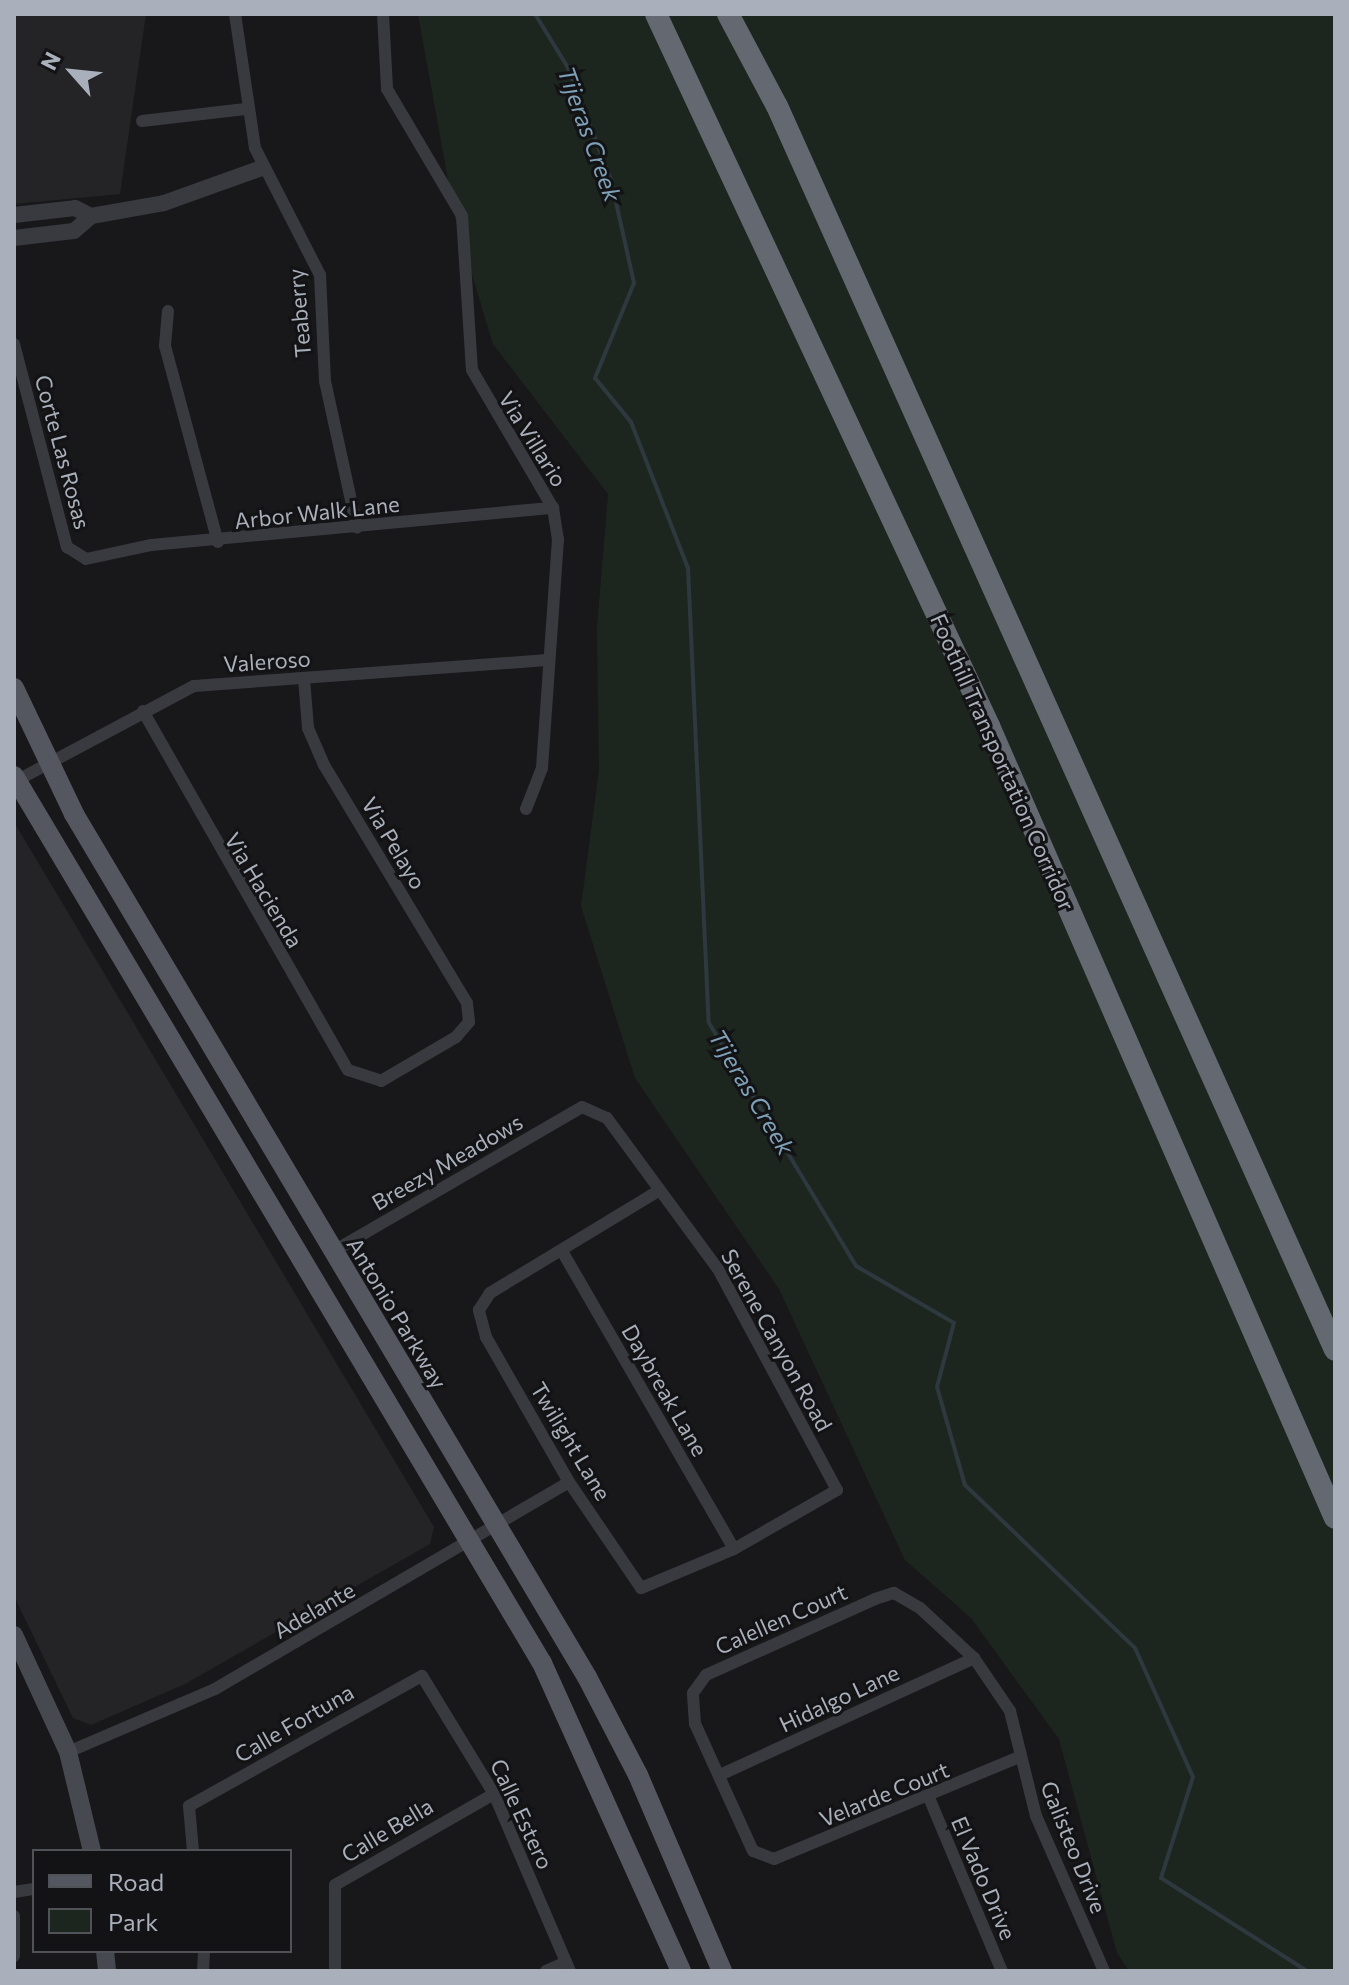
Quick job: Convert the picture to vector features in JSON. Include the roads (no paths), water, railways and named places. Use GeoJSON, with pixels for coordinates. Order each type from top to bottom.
{"type":"FeatureCollection","features":[{"type":"Feature","properties":{"kind":"highway"},"geometry":{"type":"LineString","coordinates":[[728,14],[784,120],[1335,1350]]}},
{"type":"Feature","properties":{"kind":"highway","name":"Foothill Transportation Corridor"},"geometry":{"type":"LineString","coordinates":[[658,19],[989,726],[1335,1518]]}},
{"type":"Feature","properties":{"kind":"main road","name":"Antonio Parkway"},"geometry":{"type":"LineString","coordinates":[[14,688],[47,764],[332,1252],[496,1525],[638,1775],[722,1971]]}},
{"type":"Feature","properties":{"kind":"main road"},"geometry":{"type":"LineString","coordinates":[[15,780],[575,1728],[681,1971]]}},
{"type":"Feature","properties":{"kind":"main road"},"geometry":{"type":"LineString","coordinates":[[14,1635],[68,1752],[92,1849]]}},
{"type":"Feature","properties":{"kind":"street","name":"Teaberry"},"geometry":{"type":"LineString","coordinates":[[235,14],[245,109],[262,168],[303,231],[320,275],[325,381],[357,528]]}},
{"type":"Feature","properties":{"kind":"street","name":"Via Villario"},"geometry":{"type":"LineString","coordinates":[[383,14],[387,89],[462,216],[472,370],[553,508],[558,539],[547,660],[542,768],[526,809]]}},
{"type":"Feature","properties":{"kind":"street"},"geometry":{"type":"LineString","coordinates":[[142,121],[245,109]]}},
{"type":"Feature","properties":{"kind":"street"},"geometry":{"type":"LineString","coordinates":[[14,238],[74,231],[91,216],[164,203],[262,168]]}},
{"type":"Feature","properties":{"kind":"street"},"geometry":{"type":"LineString","coordinates":[[14,215],[75,208],[91,216]]}},
{"type":"Feature","properties":{"kind":"street"},"geometry":{"type":"LineString","coordinates":[[168,311],[165,346],[218,542]]}},
{"type":"Feature","properties":{"kind":"street","name":"Corte Las Rosas"},"geometry":{"type":"LineString","coordinates":[[14,344],[67,547],[86,559]]}},
{"type":"Feature","properties":{"kind":"street","name":"Arbor Walk Lane"},"geometry":{"type":"LineString","coordinates":[[86,559],[218,542],[553,508]]}},
{"type":"Feature","properties":{"kind":"street","name":"Valeroso"},"geometry":{"type":"LineString","coordinates":[[15,780],[194,686],[547,660]]}},
{"type":"Feature","properties":{"kind":"street","name":"Via Pelayo"},"geometry":{"type":"LineString","coordinates":[[304,678],[308,728],[324,765],[467,1003],[469,1022],[381,1081],[363,1081]]}},
{"type":"Feature","properties":{"kind":"street","name":"Via Hacienda"},"geometry":{"type":"LineString","coordinates":[[143,711],[243,894],[348,1070],[363,1081]]}},
{"type":"Feature","properties":{"kind":"street","name":"Breezy Meadows"},"geometry":{"type":"LineString","coordinates":[[332,1252],[582,1107]]}},
{"type":"Feature","properties":{"kind":"street","name":"Serene Canyon Road"},"geometry":{"type":"LineString","coordinates":[[582,1107],[607,1118],[657,1192],[718,1269],[837,1490],[734,1549]]}},
{"type":"Feature","properties":{"kind":"street"},"geometry":{"type":"LineString","coordinates":[[562,1251],[657,1192]]}},
{"type":"Feature","properties":{"kind":"street","name":"Twilight Lane"},"geometry":{"type":"LineString","coordinates":[[562,1251],[490,1293],[479,1310],[486,1337],[569,1482],[641,1588],[734,1549]]}},
{"type":"Feature","properties":{"kind":"street","name":"Daybreak Lane"},"geometry":{"type":"LineString","coordinates":[[562,1251],[734,1549]]}},
{"type":"Feature","properties":{"kind":"street","name":"Adelante"},"geometry":{"type":"LineString","coordinates":[[68,1752],[215,1689],[569,1482]]}},
{"type":"Feature","properties":{"kind":"street","name":"Galisteo Drive"},"geometry":{"type":"LineString","coordinates":[[894,1593],[974,1658],[1010,1711],[1036,1816],[1104,1971]]}},
{"type":"Feature","properties":{"kind":"street","name":"Calellen Court"},"geometry":{"type":"LineString","coordinates":[[720,1775],[695,1724],[693,1693],[706,1675],[894,1593]]}},
{"type":"Feature","properties":{"kind":"street","name":"Hidalgo Lane"},"geometry":{"type":"LineString","coordinates":[[720,1775],[974,1658]]}},
{"type":"Feature","properties":{"kind":"street","name":"Calle Estero"},"geometry":{"type":"LineString","coordinates":[[427,1679],[494,1794],[568,1967]]}},
{"type":"Feature","properties":{"kind":"street","name":"Calle Fortuna"},"geometry":{"type":"LineString","coordinates":[[193,1849],[185,1813],[404,1681],[427,1679]]}},
{"type":"Feature","properties":{"kind":"street","name":"Velarde Court"},"geometry":{"type":"LineString","coordinates":[[720,1775],[761,1856],[774,1859],[930,1800],[1019,1757]]}},
{"type":"Feature","properties":{"kind":"street","name":"Calle Bella"},"geometry":{"type":"LineString","coordinates":[[335,1971],[335,1885],[494,1794]]}},
{"type":"Feature","properties":{"kind":"street","name":"El Vado Drive"},"geometry":{"type":"LineString","coordinates":[[930,1800],[1002,1971]]}},
{"type":"Feature","properties":{"kind":"street"},"geometry":{"type":"LineString","coordinates":[[14,1916],[14,1956]]}},
{"type":"Feature","properties":{"kind":"street"},"geometry":{"type":"LineString","coordinates":[[546,1971],[568,1967]]}},
{"type":"Feature","properties":{"kind":"waterway","name":"Tijeras Creek"},"geometry":{"type":"LineString","coordinates":[[535,14],[567,66],[611,180],[634,283],[595,378],[631,422],[688,568],[709,1023],[856,1266],[954,1323],[937,1387],[965,1485],[1135,1648],[1193,1777],[1161,1878],[1307,1971]]}}]}
